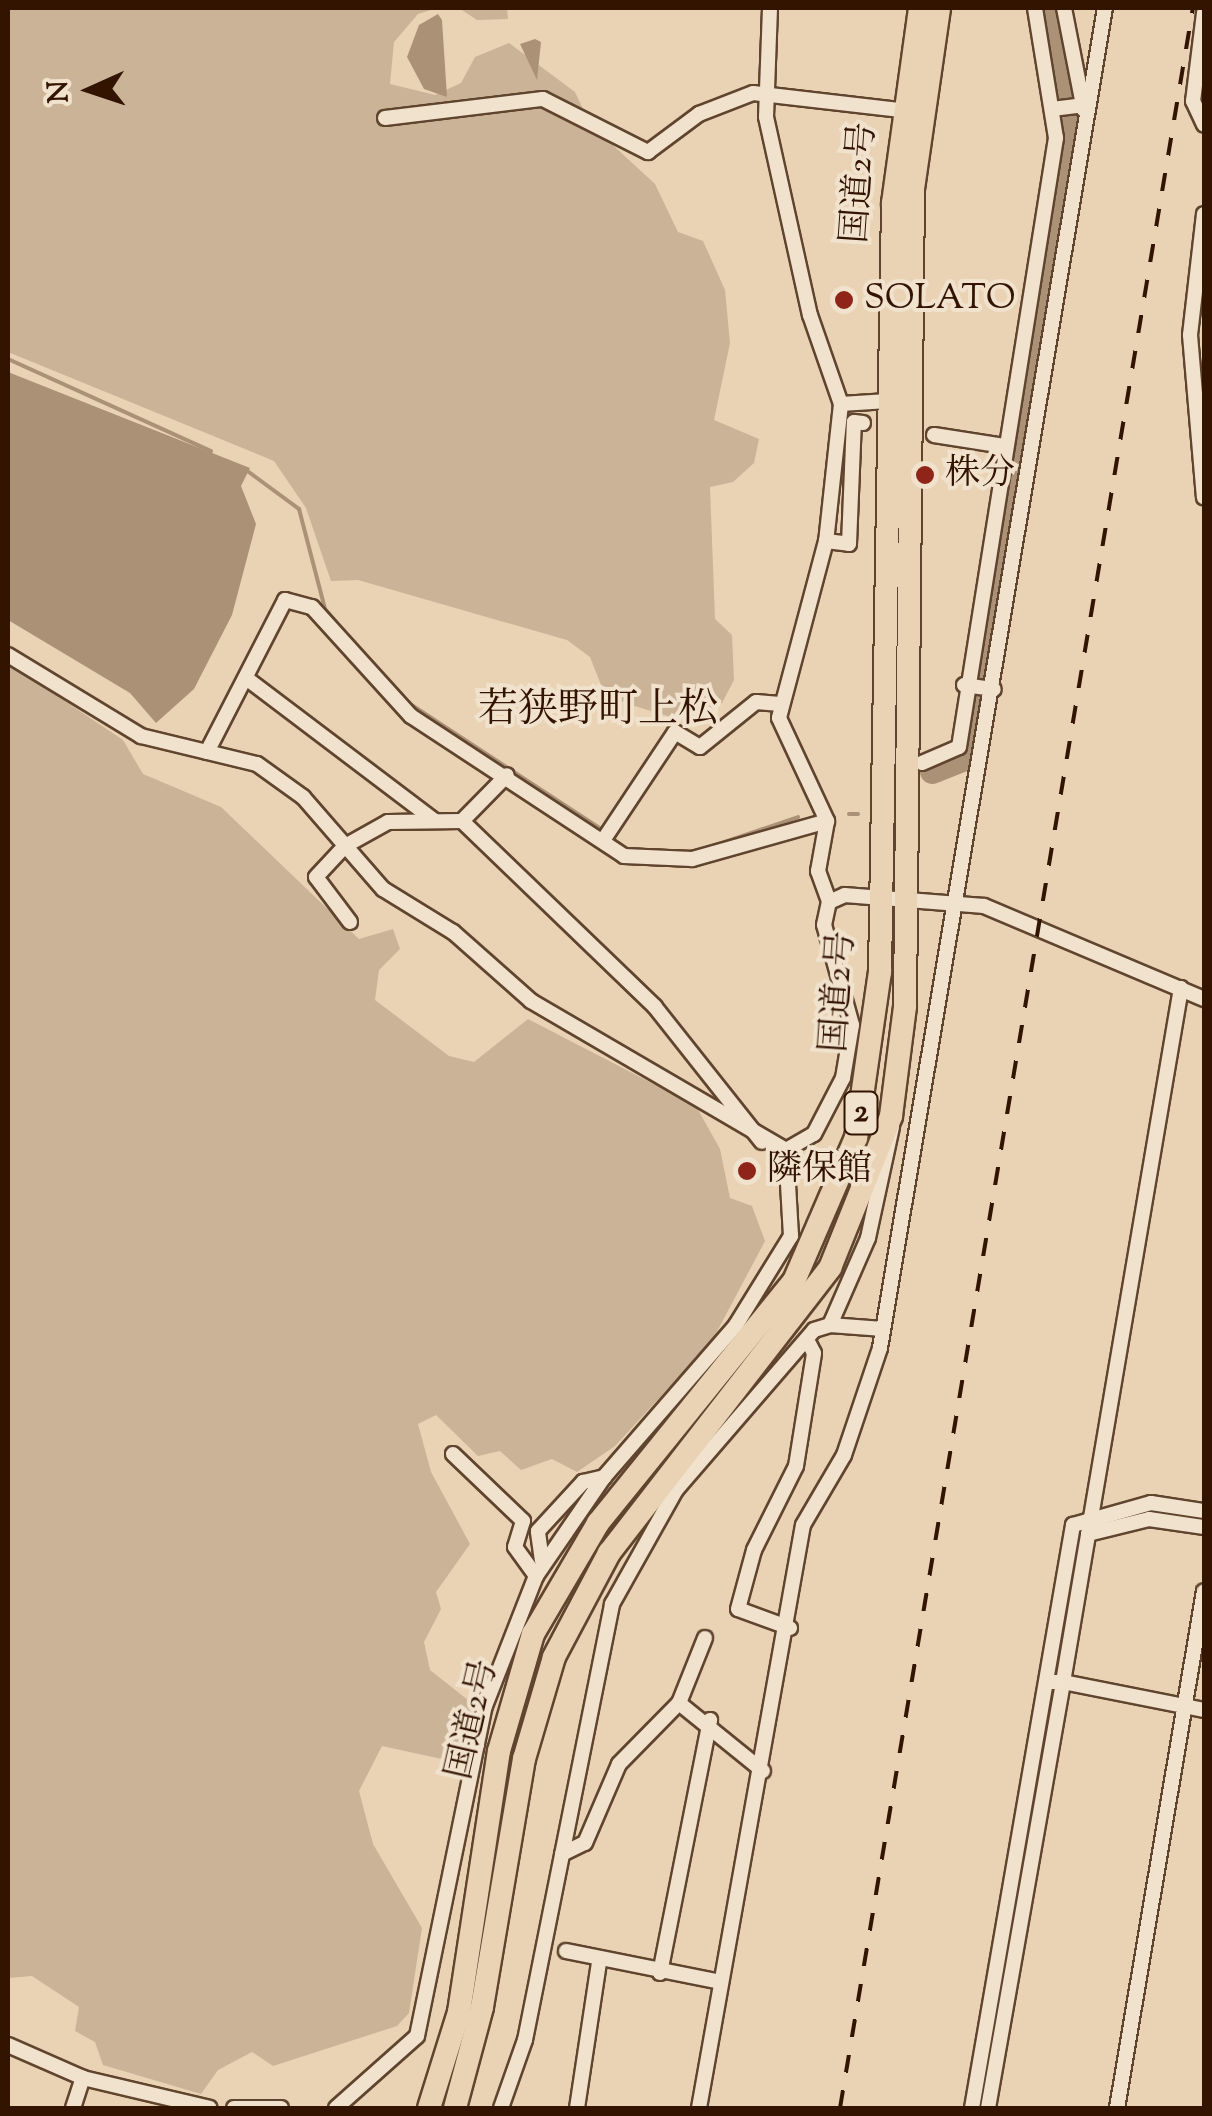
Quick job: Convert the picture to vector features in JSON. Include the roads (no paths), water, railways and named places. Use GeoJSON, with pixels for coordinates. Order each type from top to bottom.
{"type":"FeatureCollection","features":[{"type":"Feature","properties":{"kind":"highway","name":"国道2号"},"geometry":{"type":"LineString","coordinates":[[430,2108],[459,2012],[499,1752],[533,1634],[598,1522],[750,1340],[824,1224],[856,1138],[874,1051],[882,896],[888,401],[901,110],[920,8]]}},
{"type":"Feature","properties":{"kind":"highway","name":"国道2号"},"geometry":{"type":"LineString","coordinates":[[455,2108],[478,2027],[524,1759],[554,1657],[608,1553],[830,1268],[891,1116],[907,897],[913,189],[939,8]]}},
{"type":"Feature","properties":{"kind":"street"},"geometry":{"type":"LineString","coordinates":[[8,655],[141,736],[207,752],[281,779],[382,889],[453,932],[531,1000],[762,1142],[786,1150],[814,1134],[828,1108],[852,1025],[824,924],[829,902],[818,870],[827,820],[782,735],[780,704],[826,541],[842,404],[807,305],[765,92],[770,8]]}},
{"type":"Feature","properties":{"kind":"street"},"geometry":{"type":"LineString","coordinates":[[922,762],[959,747],[1056,138],[1036,8]]}},
{"type":"Feature","properties":{"kind":"street"},"geometry":{"type":"LineString","coordinates":[[1064,8],[1084,112]]}},
{"type":"Feature","properties":{"kind":"street"},"geometry":{"type":"LineString","coordinates":[[699,2108],[790,1628],[803,1525],[844,1455],[883,1329],[992,689],[1084,112],[1105,8]]}},
{"type":"Feature","properties":{"kind":"street"},"geometry":{"type":"LineString","coordinates":[[1204,13],[1194,101],[1204,125]]}},
{"type":"Feature","properties":{"kind":"street"},"geometry":{"type":"LineString","coordinates":[[385,118],[543,99],[648,152],[714,106],[765,92],[901,110]]}},
{"type":"Feature","properties":{"kind":"street"},"geometry":{"type":"LineString","coordinates":[[1052,109],[1084,112]]}},
{"type":"Feature","properties":{"kind":"street"},"geometry":{"type":"LineString","coordinates":[[1204,214],[1190,335],[1204,496]]}},
{"type":"Feature","properties":{"kind":"street"},"geometry":{"type":"LineString","coordinates":[[842,404],[888,401]]}},
{"type":"Feature","properties":{"kind":"street"},"geometry":{"type":"LineString","coordinates":[[826,541],[849,544],[854,422],[864,423]]}},
{"type":"Feature","properties":{"kind":"street"},"geometry":{"type":"LineString","coordinates":[[934,435],[1004,446]]}},
{"type":"Feature","properties":{"kind":"street"},"geometry":{"type":"LineString","coordinates":[[207,752],[280,605],[312,607],[412,716],[606,835],[640,862],[692,859],[827,820]]}},
{"type":"Feature","properties":{"kind":"street"},"geometry":{"type":"LineString","coordinates":[[246,678],[434,821]]}},
{"type":"Feature","properties":{"kind":"street"},"geometry":{"type":"LineString","coordinates":[[966,685],[992,689]]}},
{"type":"Feature","properties":{"kind":"street"},"geometry":{"type":"LineString","coordinates":[[606,835],[676,732],[700,747],[756,702],[780,704]]}},
{"type":"Feature","properties":{"kind":"street"},"geometry":{"type":"LineString","coordinates":[[350,922],[316,878],[345,846],[388,822],[462,820],[507,774]]}},
{"type":"Feature","properties":{"kind":"street"},"geometry":{"type":"LineString","coordinates":[[462,820],[654,1008],[745,1109],[762,1142]]}},
{"type":"Feature","properties":{"kind":"street"},"geometry":{"type":"LineString","coordinates":[[829,902],[882,896],[954,900],[1054,931],[1204,998]]}},
{"type":"Feature","properties":{"kind":"street"},"geometry":{"type":"LineString","coordinates":[[988,2108],[1057,1682],[1091,1518],[1181,988]]}},
{"type":"Feature","properties":{"kind":"street"},"geometry":{"type":"LineString","coordinates":[[500,2108],[525,2040],[562,1854],[590,1676],[611,1584],[676,1490],[807,1340],[830,1325],[876,1214],[891,1116]]}},
{"type":"Feature","properties":{"kind":"street"},"geometry":{"type":"LineString","coordinates":[[336,2108],[418,2036],[485,1706],[539,1568],[604,1477],[780,1263],[794,1224],[786,1150]]}},
{"type":"Feature","properties":{"kind":"street"},"geometry":{"type":"LineString","coordinates":[[830,1325],[883,1329]]}},
{"type":"Feature","properties":{"kind":"street"},"geometry":{"type":"LineString","coordinates":[[790,1628],[738,1609],[754,1550],[796,1466],[814,1353],[807,1340]]}},
{"type":"Feature","properties":{"kind":"street"},"geometry":{"type":"LineString","coordinates":[[453,1454],[523,1521],[515,1547],[539,1568]]}},
{"type":"Feature","properties":{"kind":"street"},"geometry":{"type":"LineString","coordinates":[[539,1568],[538,1531],[592,1475],[604,1477]]}},
{"type":"Feature","properties":{"kind":"street"},"geometry":{"type":"LineString","coordinates":[[972,2108],[1073,1525],[1151,1503],[1204,1512]]}},
{"type":"Feature","properties":{"kind":"street"},"geometry":{"type":"LineString","coordinates":[[1088,1534],[1149,1519],[1204,1528]]}},
{"type":"Feature","properties":{"kind":"street"},"geometry":{"type":"LineString","coordinates":[[1116,2108],[1204,1591]]}},
{"type":"Feature","properties":{"kind":"street"},"geometry":{"type":"LineString","coordinates":[[562,1854],[585,1843],[618,1764],[679,1702],[705,1638]]}},
{"type":"Feature","properties":{"kind":"street"},"geometry":{"type":"LineString","coordinates":[[1057,1682],[1204,1710]]}},
{"type":"Feature","properties":{"kind":"street"},"geometry":{"type":"LineString","coordinates":[[679,1702],[710,1720],[762,1770]]}},
{"type":"Feature","properties":{"kind":"street"},"geometry":{"type":"LineString","coordinates":[[660,1972],[710,1720]]}},
{"type":"Feature","properties":{"kind":"street"},"geometry":{"type":"LineString","coordinates":[[566,1951],[599,1962],[721,1982]]}},
{"type":"Feature","properties":{"kind":"street"},"geometry":{"type":"LineString","coordinates":[[576,2108],[599,1962]]}},
{"type":"Feature","properties":{"kind":"street"},"geometry":{"type":"LineString","coordinates":[[8,2044],[83,2078],[210,2108]]}},
{"type":"Feature","properties":{"kind":"street"},"geometry":{"type":"LineString","coordinates":[[73,2108],[83,2078]]}},
{"type":"Feature","properties":{"kind":"street"},"geometry":{"type":"LineString","coordinates":[[234,2108],[281,2108]]}},
{"type":"Feature","properties":{"kind":"waterway"},"geometry":{"type":"LineString","coordinates":[[932,771],[964,758],[970,733],[1071,120],[1050,8]]}},
{"type":"Feature","properties":{"kind":"waterway"},"geometry":{"type":"LineString","coordinates":[[8,359],[211,451]]}},
{"type":"Feature","properties":{"kind":"waterway"},"geometry":{"type":"LineString","coordinates":[[246,470],[299,509],[325,609],[361,651]]}},
{"type":"Feature","properties":{"kind":"waterway"},"geometry":{"type":"LineString","coordinates":[[407,702],[604,831]]}},
{"type":"Feature","properties":{"kind":"waterway"},"geometry":{"type":"LineString","coordinates":[[849,814],[858,814]]}},
{"type":"Feature","properties":{"kind":"waterway"},"geometry":{"type":"LineString","coordinates":[[710,847],[798,817]]}},
{"type":"Feature","properties":{"kind":"waterway"},"geometry":{"type":"LineString","coordinates":[[611,837],[627,850]]}},
{"type":"Feature","properties":{"kind":"waterway"},"geometry":{"type":"LineString","coordinates":[[676,852],[696,851]]}},
{"type":"Feature","properties":{"kind":"waterway"},"geometry":{"type":"LineString","coordinates":[[1170,1513],[1200,1520]]}},
{"type":"Feature","properties":{"kind":"waterway"},"geometry":{"type":"LineString","coordinates":[[1061,1636],[1082,1530]]}},
{"type":"Feature","properties":{"kind":"railway"},"geometry":{"type":"LineString","coordinates":[[840,2108],[1193,8]]}},
{"type":"Feature","properties":{"kind":"place","name":"SOLATO"},"geometry":{"type":"Point","coordinates":[844,300]}},
{"type":"Feature","properties":{"kind":"place","name":"株分"},"geometry":{"type":"Point","coordinates":[925,475]}},
{"type":"Feature","properties":{"kind":"place","name":"隣保館"},"geometry":{"type":"Point","coordinates":[747,1171]}},
{"type":"Feature","properties":{"kind":"district","name":"若狭野町上松"},"geometry":{"type":"Point","coordinates":[598,712]}}]}
